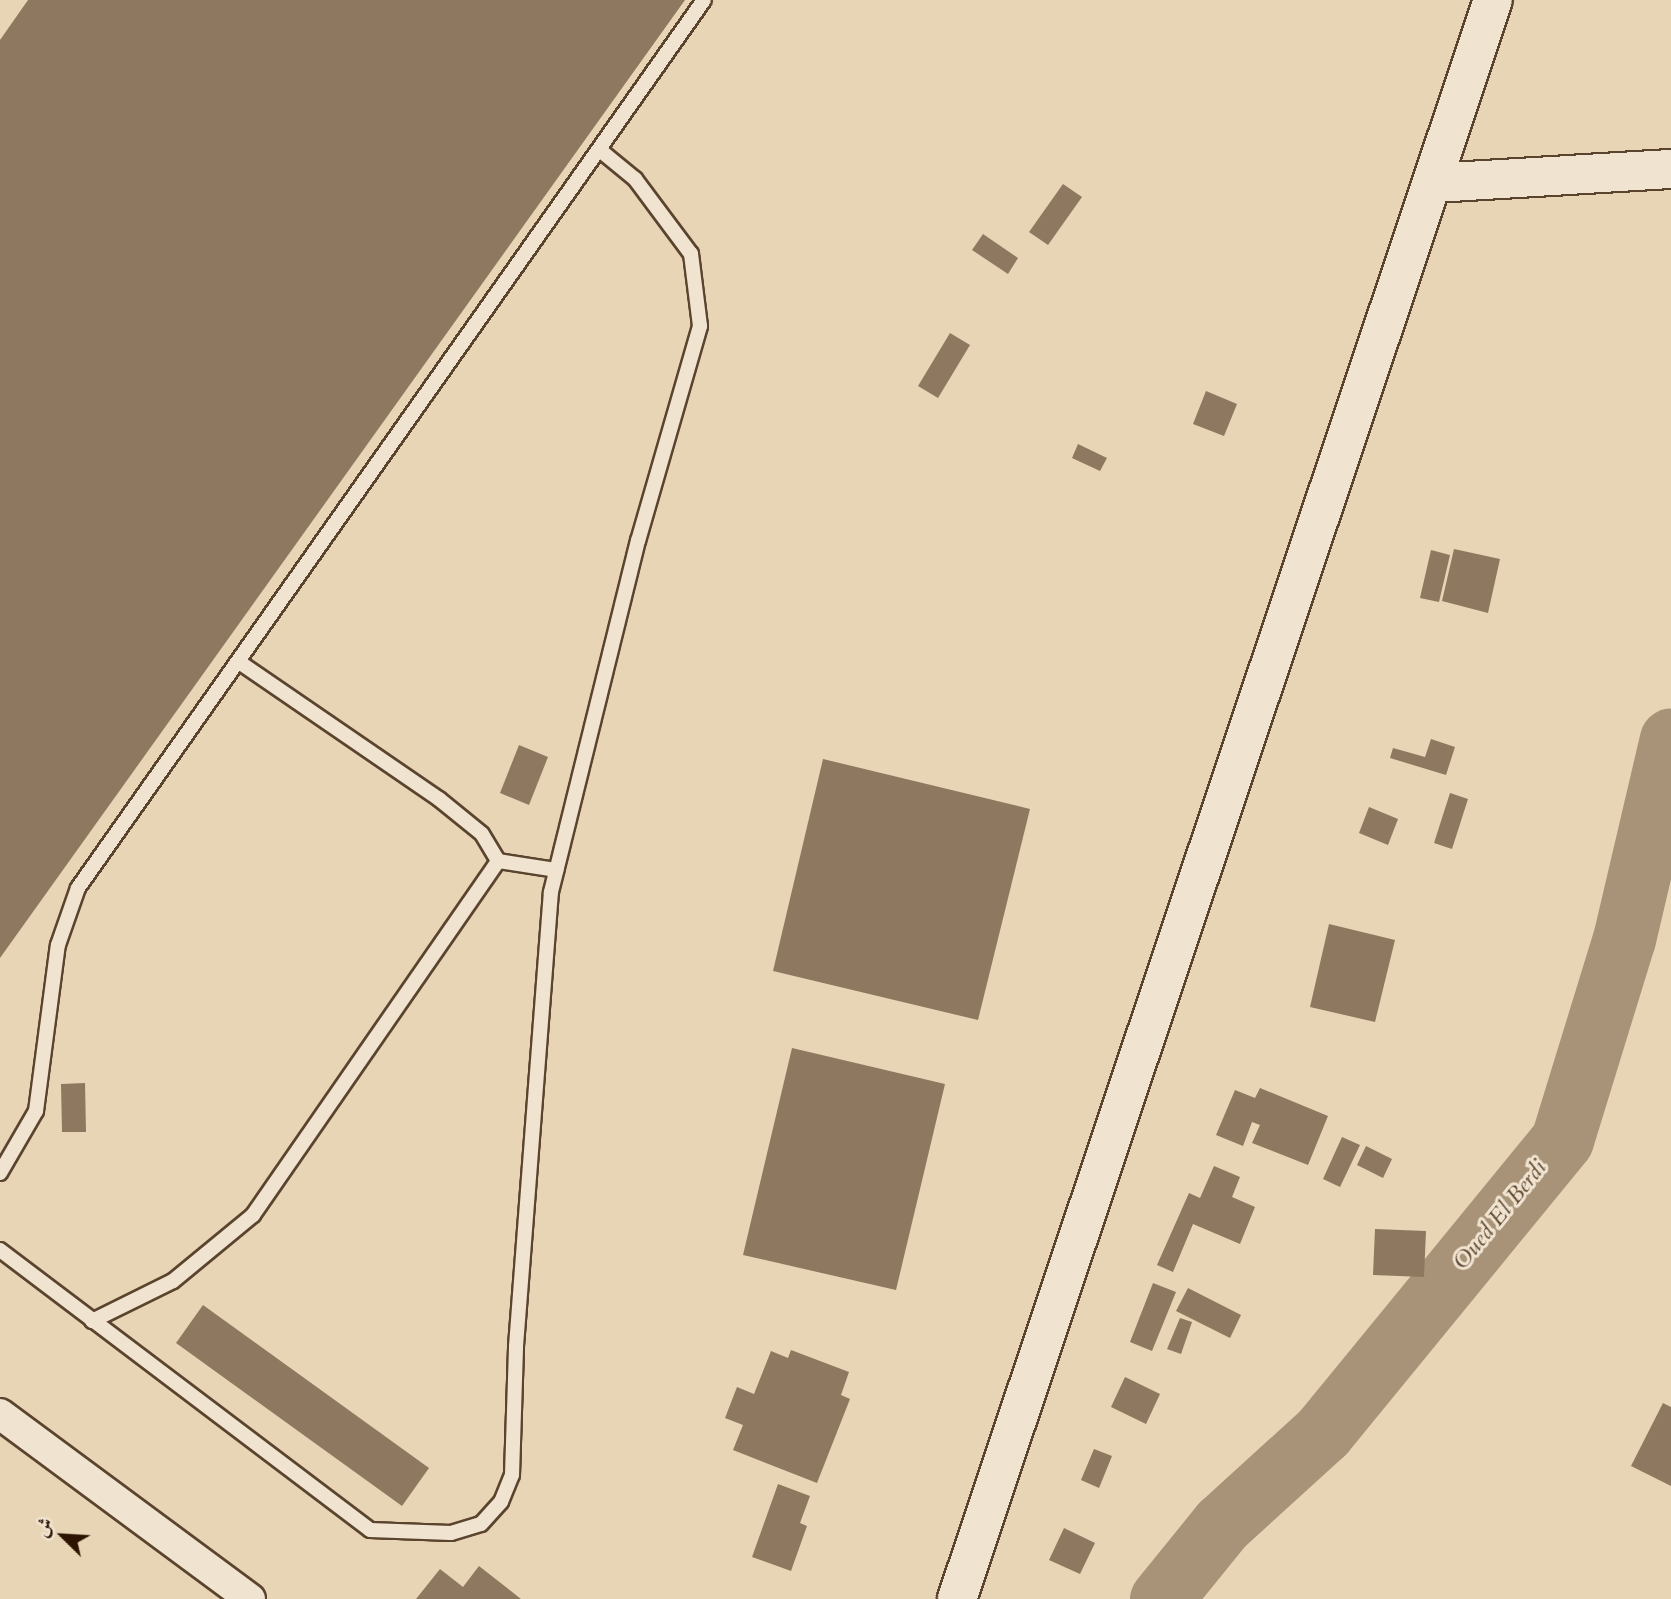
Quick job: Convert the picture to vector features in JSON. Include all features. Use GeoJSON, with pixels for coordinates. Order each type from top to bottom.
{"type":"FeatureCollection","features":[{"type":"Feature","properties":{"kind":"main road"},"geometry":{"type":"LineString","coordinates":[[957,1599],[1434,183],[1493,0]]}},
{"type":"Feature","properties":{"kind":"main road"},"geometry":{"type":"LineString","coordinates":[[1434,183],[1671,169]]}},
{"type":"Feature","properties":{"kind":"street"},"geometry":{"type":"LineString","coordinates":[[0,1415],[250,1599]]}},
{"type":"Feature","properties":{"kind":"lane"},"geometry":{"type":"LineString","coordinates":[[0,1173],[36,1111],[58,946],[78,888],[601,151],[704,0]]}},
{"type":"Feature","properties":{"kind":"lane"},"geometry":{"type":"LineString","coordinates":[[0,1250],[370,1530],[402,1536],[481,1524],[501,1502],[512,1475],[516,1346],[545,947],[556,870],[700,326],[691,254],[652,198],[601,151]]}},
{"type":"Feature","properties":{"kind":"lane"},"geometry":{"type":"LineString","coordinates":[[239,662],[439,799],[482,834],[498,861]]}},
{"type":"Feature","properties":{"kind":"lane"},"geometry":{"type":"LineString","coordinates":[[498,861],[556,870]]}},
{"type":"Feature","properties":{"kind":"lane"},"geometry":{"type":"LineString","coordinates":[[92,1321],[173,1281],[253,1215],[498,861]]}},
{"type":"Feature","properties":{"kind":"building"},"geometry":{"type":"Polygon","coordinates":[[[28,0],[685,0],[0,958],[0,40],[28,0]]]}},
{"type":"Feature","properties":{"kind":"building"},"geometry":{"type":"Polygon","coordinates":[[[1063,184],[1082,197],[1048,245],[1029,232],[1063,184]]]}},
{"type":"Feature","properties":{"kind":"building"},"geometry":{"type":"Polygon","coordinates":[[[983,234],[1018,258],[1008,274],[972,250],[983,234]]]}},
{"type":"Feature","properties":{"kind":"building"},"geometry":{"type":"Polygon","coordinates":[[[950,333],[970,345],[938,398],[918,386],[950,333]]]}},
{"type":"Feature","properties":{"kind":"building"},"geometry":{"type":"Polygon","coordinates":[[[1206,391],[1237,404],[1224,436],[1193,424],[1206,391]]]}},
{"type":"Feature","properties":{"kind":"building"},"geometry":{"type":"Polygon","coordinates":[[[1078,444],[1107,458],[1100,471],[1072,458],[1078,444]]]}},
{"type":"Feature","properties":{"kind":"building"},"geometry":{"type":"Polygon","coordinates":[[[1454,549],[1500,559],[1488,613],[1442,601],[1454,549]]]}},
{"type":"Feature","properties":{"kind":"building"},"geometry":{"type":"Polygon","coordinates":[[[1431,550],[1450,555],[1439,602],[1420,598],[1431,550]]]}},
{"type":"Feature","properties":{"kind":"building"},"geometry":{"type":"Polygon","coordinates":[[[1431,739],[1455,747],[1446,775],[1390,758],[1393,748],[1425,757],[1431,739]]]}},
{"type":"Feature","properties":{"kind":"building"},"geometry":{"type":"Polygon","coordinates":[[[519,745],[548,757],[529,805],[500,793],[519,745]]]}},
{"type":"Feature","properties":{"kind":"building"},"geometry":{"type":"Polygon","coordinates":[[[823,759],[1030,809],[978,1020],[773,971],[823,759]]]}},
{"type":"Feature","properties":{"kind":"building"},"geometry":{"type":"Polygon","coordinates":[[[1450,793],[1468,799],[1452,849],[1434,843],[1450,793]]]}},
{"type":"Feature","properties":{"kind":"building"},"geometry":{"type":"Polygon","coordinates":[[[1369,807],[1398,819],[1388,845],[1359,833],[1369,807]]]}},
{"type":"Feature","properties":{"kind":"building"},"geometry":{"type":"Polygon","coordinates":[[[1329,924],[1395,940],[1375,1022],[1310,1007],[1329,924]]]}},
{"type":"Feature","properties":{"kind":"building"},"geometry":{"type":"Polygon","coordinates":[[[792,1048],[945,1084],[896,1290],[743,1255],[792,1048]]]}},
{"type":"Feature","properties":{"kind":"building"},"geometry":{"type":"Polygon","coordinates":[[[85,1083],[86,1132],[62,1132],[61,1084],[85,1083]]]}},
{"type":"Feature","properties":{"kind":"building"},"geometry":{"type":"Polygon","coordinates":[[[1260,1088],[1328,1116],[1308,1165],[1252,1143],[1260,1125],[1252,1122],[1243,1146],[1216,1135],[1235,1090],[1255,1098],[1260,1088]]]}},
{"type":"Feature","properties":{"kind":"building"},"geometry":{"type":"Polygon","coordinates":[[[1342,1137],[1360,1145],[1340,1187],[1323,1179],[1342,1137]]]}},
{"type":"Feature","properties":{"kind":"building"},"geometry":{"type":"Polygon","coordinates":[[[1366,1146],[1392,1159],[1383,1178],[1357,1165],[1366,1146]]]}},
{"type":"Feature","properties":{"kind":"building"},"geometry":{"type":"Polygon","coordinates":[[[1214,1166],[1240,1177],[1232,1197],[1255,1207],[1240,1244],[1193,1224],[1173,1272],[1157,1265],[1189,1193],[1200,1198],[1214,1166]]]}},
{"type":"Feature","properties":{"kind":"building"},"geometry":{"type":"Polygon","coordinates":[[[1375,1229],[1426,1231],[1424,1277],[1373,1275],[1375,1229]]]}},
{"type":"Feature","properties":{"kind":"building"},"geometry":{"type":"Polygon","coordinates":[[[1153,1283],[1176,1292],[1152,1351],[1130,1342],[1153,1283]]]}},
{"type":"Feature","properties":{"kind":"building"},"geometry":{"type":"Polygon","coordinates":[[[1188,1288],[1241,1315],[1230,1338],[1176,1311],[1188,1288]]]}},
{"type":"Feature","properties":{"kind":"building"},"geometry":{"type":"Polygon","coordinates":[[[203,1305],[429,1468],[402,1506],[176,1343],[203,1305]]]}},
{"type":"Feature","properties":{"kind":"building"},"geometry":{"type":"Polygon","coordinates":[[[1180,1318],[1192,1322],[1181,1354],[1167,1349],[1180,1318]]]}},
{"type":"Feature","properties":{"kind":"building"},"geometry":{"type":"Polygon","coordinates":[[[791,1350],[849,1372],[841,1395],[850,1399],[817,1483],[733,1450],[743,1425],[725,1418],[737,1387],[754,1394],[771,1351],[788,1358],[791,1350]]]}},
{"type":"Feature","properties":{"kind":"building"},"geometry":{"type":"Polygon","coordinates":[[[1125,1377],[1160,1394],[1146,1424],[1111,1407],[1125,1377]]]}},
{"type":"Feature","properties":{"kind":"building"},"geometry":{"type":"Polygon","coordinates":[[[1663,1403],[1671,1407],[1671,1486],[1631,1466],[1663,1403]]]}},
{"type":"Feature","properties":{"kind":"building"},"geometry":{"type":"Polygon","coordinates":[[[1094,1449],[1112,1456],[1099,1488],[1081,1480],[1094,1449]]]}},
{"type":"Feature","properties":{"kind":"building"},"geometry":{"type":"Polygon","coordinates":[[[778,1484],[810,1496],[800,1523],[807,1526],[791,1571],[752,1557],[778,1484]]]}},
{"type":"Feature","properties":{"kind":"building"},"geometry":{"type":"Polygon","coordinates":[[[1064,1528],[1095,1543],[1080,1574],[1049,1560],[1064,1528]]]}},
{"type":"Feature","properties":{"kind":"building"},"geometry":{"type":"Polygon","coordinates":[[[479,1566],[521,1599],[416,1599],[440,1569],[463,1587],[479,1566]]]}},
{"type":"Feature","properties":{"kind":"waterway","name":"Oued El Berdi"},"geometry":{"type":"LineString","coordinates":[[1161,1599],[1222,1524],[1323,1432],[1562,1140],[1624,939],[1671,739]]}}]}
